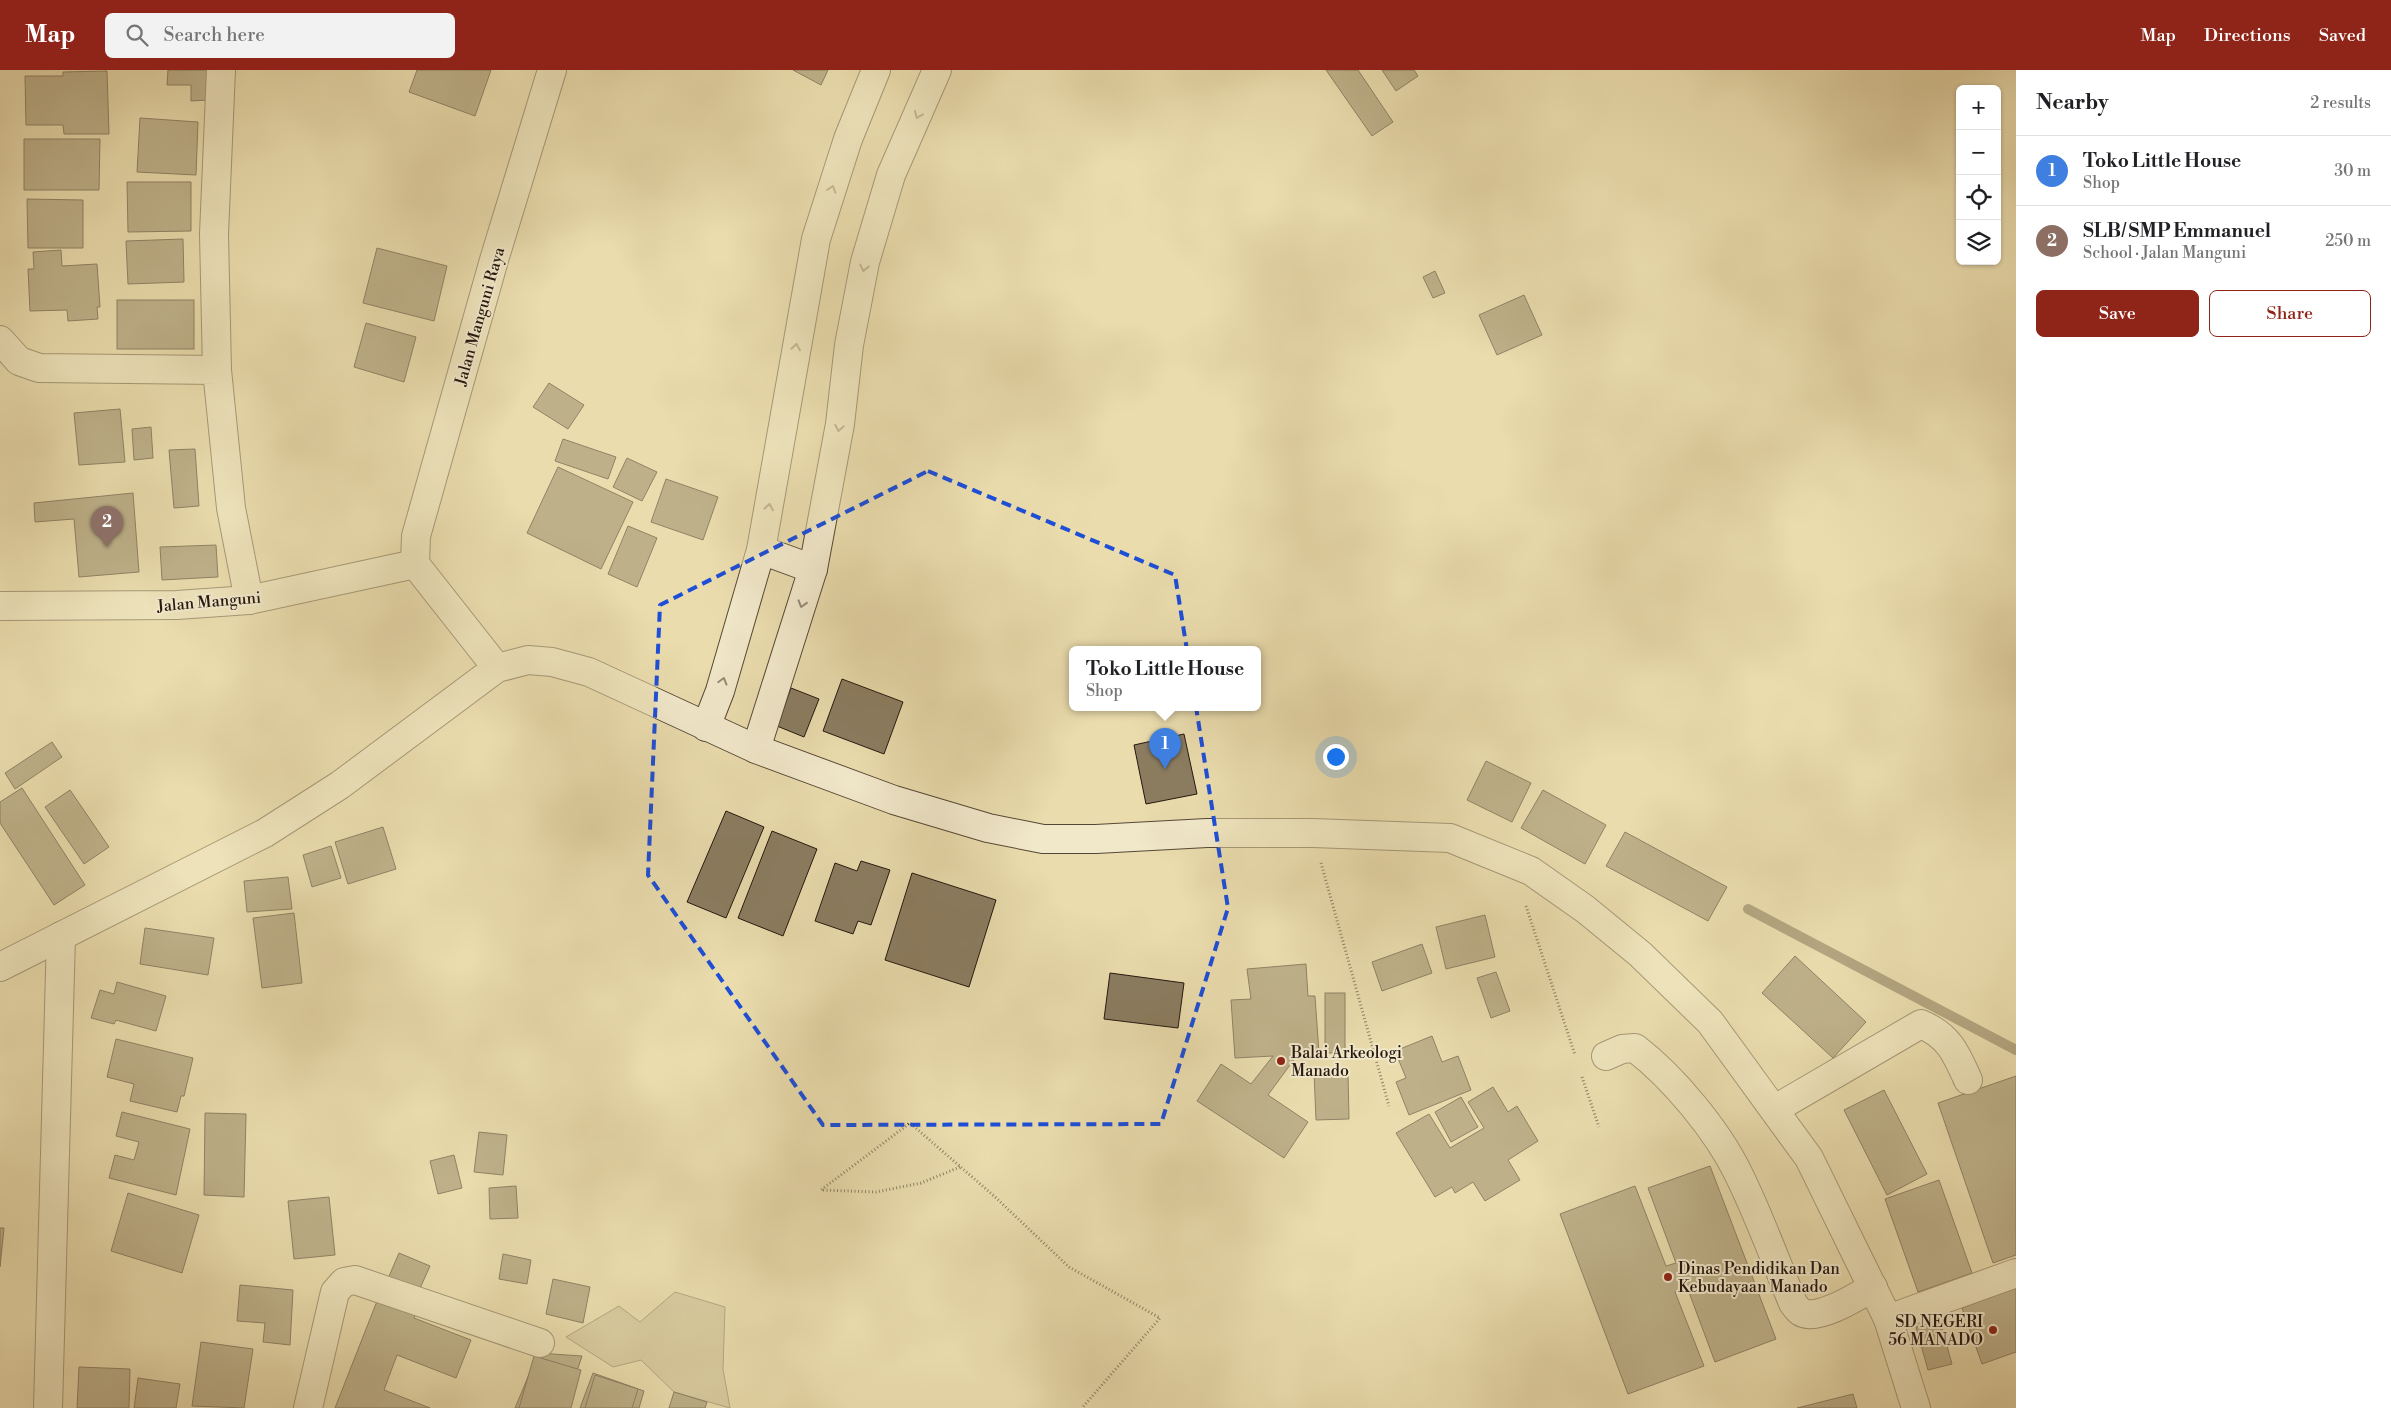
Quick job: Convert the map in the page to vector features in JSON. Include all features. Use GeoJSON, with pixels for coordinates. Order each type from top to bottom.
{"type":"FeatureCollection","features":[{"type":"Feature","properties":{"kind":"street"},"geometry":{"type":"LineString","coordinates":[[221,70],[214,234],[217,370],[231,508],[249,600]]}},
{"type":"Feature","properties":{"kind":"street","name":"Jalan Manguni Raya"},"geometry":{"type":"LineString","coordinates":[[415,564],[419,527],[494,260],[552,70]]}},
{"type":"Feature","properties":{"kind":"street"},"geometry":{"type":"LineString","coordinates":[[706,727],[720,691],[761,550],[816,239],[848,139],[876,70]]}},
{"type":"Feature","properties":{"kind":"street"},"geometry":{"type":"LineString","coordinates":[[756,749],[812,569],[840,424],[849,345],[865,262],[891,176],[937,70]]}},
{"type":"Feature","properties":{"kind":"street"},"geometry":{"type":"LineString","coordinates":[[0,340],[19,360],[39,368],[217,370]]}},
{"type":"Feature","properties":{"kind":"street"},"geometry":{"type":"LineString","coordinates":[[761,550],[812,569]]}},
{"type":"Feature","properties":{"kind":"street"},"geometry":{"type":"LineString","coordinates":[[415,564],[497,668]]}},
{"type":"Feature","properties":{"kind":"street","name":"Jalan Manguni"},"geometry":{"type":"LineString","coordinates":[[0,606],[177,605],[249,600],[415,564]]}},
{"type":"Feature","properties":{"kind":"street"},"geometry":{"type":"LineString","coordinates":[[0,967],[264,833],[340,785],[497,668],[528,660],[552,662],[589,672],[756,749],[894,800],[988,828],[1043,839],[1313,833],[1450,838],[1531,872],[1585,909],[1654,967],[1710,1022],[1810,1158],[1888,1319],[1916,1408]]}},
{"type":"Feature","properties":{"kind":"street"},"geometry":{"type":"LineString","coordinates":[[48,1408],[61,936]]}},
{"type":"Feature","properties":{"kind":"street"},"geometry":{"type":"LineString","coordinates":[[1775,1109],[1921,1024],[1938,1032],[1955,1052],[1968,1080]]}},
{"type":"Feature","properties":{"kind":"street"},"geometry":{"type":"LineString","coordinates":[[1606,1056],[1622,1049],[1635,1048],[1653,1062],[1675,1085],[1711,1130],[1738,1172],[1794,1303],[1800,1312],[1811,1315],[1830,1310],[1873,1287]]}},
{"type":"Feature","properties":{"kind":"street"},"geometry":{"type":"LineString","coordinates":[[1888,1319],[2016,1273]]}},
{"type":"Feature","properties":{"kind":"street"},"geometry":{"type":"LineString","coordinates":[[308,1408],[335,1292],[344,1282],[355,1280],[540,1343]]}},
{"type":"Feature","properties":{"kind":"path"},"geometry":{"type":"LineString","coordinates":[[1313,833],[1389,1106]]}},
{"type":"Feature","properties":{"kind":"path"},"geometry":{"type":"LineString","coordinates":[[1531,872],[1525,903],[1577,1062]]}},
{"type":"Feature","properties":{"kind":"path"},"geometry":{"type":"LineString","coordinates":[[1580,1071],[1599,1127]]}},
{"type":"Feature","properties":{"kind":"path"},"geometry":{"type":"LineString","coordinates":[[960,1167],[921,1183],[876,1192],[821,1190],[910,1123],[960,1167],[1070,1267],[1160,1318],[1082,1408]]}},
{"type":"Feature","properties":{"kind":"highlighted area"},"geometry":{"type":"Polygon","coordinates":[[[928,471],[1175,575],[1228,908],[1161,1124],[823,1125],[648,875],[660,605],[928,471]]]}},
{"type":"Feature","properties":{"kind":"shaded area"},"geometry":{"type":"Polygon","coordinates":[[[675,1292],[725,1307],[723,1369],[730,1408],[674,1392],[641,1360],[613,1367],[566,1337],[619,1306],[640,1322],[675,1292]]]}},
{"type":"Feature","properties":{"kind":"building"},"geometry":{"type":"Polygon","coordinates":[[[168,70],[211,70],[208,100],[191,101],[191,85],[167,85],[168,70]]]}},
{"type":"Feature","properties":{"kind":"building"},"geometry":{"type":"Polygon","coordinates":[[[417,70],[491,70],[475,116],[409,92],[417,70]]]}},
{"type":"Feature","properties":{"kind":"building"},"geometry":{"type":"Polygon","coordinates":[[[793,70],[828,70],[821,85],[793,70]]]}},
{"type":"Feature","properties":{"kind":"building"},"geometry":{"type":"Polygon","coordinates":[[[1326,70],[1358,70],[1393,122],[1372,136],[1326,70]]]}},
{"type":"Feature","properties":{"kind":"building"},"geometry":{"type":"Polygon","coordinates":[[[1382,70],[1414,70],[1418,76],[1396,91],[1382,70]]]}},
{"type":"Feature","properties":{"kind":"building"},"geometry":{"type":"Polygon","coordinates":[[[107,71],[109,134],[64,134],[63,125],[26,125],[25,76],[63,76],[63,72],[107,71]]]}},
{"type":"Feature","properties":{"kind":"building"},"geometry":{"type":"Polygon","coordinates":[[[140,118],[198,122],[196,175],[137,172],[140,118]]]}},
{"type":"Feature","properties":{"kind":"building"},"geometry":{"type":"Polygon","coordinates":[[[24,139],[100,139],[99,190],[24,190],[24,139]]]}},
{"type":"Feature","properties":{"kind":"building"},"geometry":{"type":"Polygon","coordinates":[[[127,182],[191,182],[191,231],[128,232],[127,182]]]}},
{"type":"Feature","properties":{"kind":"building"},"geometry":{"type":"Polygon","coordinates":[[[27,199],[83,200],[83,248],[28,248],[27,199]]]}},
{"type":"Feature","properties":{"kind":"building"},"geometry":{"type":"Polygon","coordinates":[[[183,239],[184,282],[128,284],[126,241],[183,239]]]}},
{"type":"Feature","properties":{"kind":"building"},"geometry":{"type":"Polygon","coordinates":[[[377,248],[447,266],[434,321],[363,303],[377,248]]]}},
{"type":"Feature","properties":{"kind":"building"},"geometry":{"type":"Polygon","coordinates":[[[61,250],[62,266],[97,264],[100,307],[97,307],[98,319],[68,321],[67,310],[30,311],[28,269],[34,269],[33,252],[61,250]]]}},
{"type":"Feature","properties":{"kind":"building"},"geometry":{"type":"Polygon","coordinates":[[[1435,271],[1445,293],[1433,298],[1423,277],[1435,271]]]}},
{"type":"Feature","properties":{"kind":"building"},"geometry":{"type":"Polygon","coordinates":[[[1524,295],[1542,335],[1497,355],[1479,315],[1524,295]]]}},
{"type":"Feature","properties":{"kind":"building"},"geometry":{"type":"Polygon","coordinates":[[[117,300],[194,300],[194,349],[117,349],[117,300]]]}},
{"type":"Feature","properties":{"kind":"building"},"geometry":{"type":"Polygon","coordinates":[[[366,323],[416,337],[404,382],[354,367],[366,323]]]}},
{"type":"Feature","properties":{"kind":"building"},"geometry":{"type":"Polygon","coordinates":[[[549,383],[584,405],[568,429],[533,407],[549,383]]]}},
{"type":"Feature","properties":{"kind":"building"},"geometry":{"type":"Polygon","coordinates":[[[120,409],[125,462],[79,465],[74,413],[120,409]]]}},
{"type":"Feature","properties":{"kind":"building"},"geometry":{"type":"Polygon","coordinates":[[[151,427],[153,458],[134,460],[132,429],[151,427]]]}},
{"type":"Feature","properties":{"kind":"building"},"geometry":{"type":"Polygon","coordinates":[[[563,439],[616,457],[608,479],[555,461],[563,439]]]}},
{"type":"Feature","properties":{"kind":"building"},"geometry":{"type":"Polygon","coordinates":[[[195,449],[199,506],[174,508],[169,450],[195,449]]]}},
{"type":"Feature","properties":{"kind":"building"},"geometry":{"type":"Polygon","coordinates":[[[627,458],[657,472],[642,501],[613,487],[627,458]]]}},
{"type":"Feature","properties":{"kind":"building"},"geometry":{"type":"Polygon","coordinates":[[[558,467],[633,502],[601,569],[527,533],[558,467]]]}},
{"type":"Feature","properties":{"kind":"building"},"geometry":{"type":"Polygon","coordinates":[[[666,479],[718,497],[703,540],[651,522],[666,479]]]}},
{"type":"Feature","properties":{"kind":"building"},"geometry":{"type":"Polygon","coordinates":[[[133,493],[139,572],[79,577],[74,519],[35,522],[34,503],[133,493]]]}},
{"type":"Feature","properties":{"kind":"building"},"geometry":{"type":"Polygon","coordinates":[[[628,526],[657,538],[637,587],[608,574],[628,526]]]}},
{"type":"Feature","properties":{"kind":"building"},"geometry":{"type":"Polygon","coordinates":[[[216,545],[218,577],[162,580],[160,547],[216,545]]]}},
{"type":"Feature","properties":{"kind":"building"},"geometry":{"type":"Polygon","coordinates":[[[842,679],[903,702],[884,754],[823,731],[842,679]]]}},
{"type":"Feature","properties":{"kind":"building"},"geometry":{"type":"Polygon","coordinates":[[[791,688],[819,699],[804,737],[777,726],[791,688]]]}},
{"type":"Feature","properties":{"kind":"building"},"geometry":{"type":"Polygon","coordinates":[[[1184,734],[1197,794],[1146,804],[1134,745],[1184,734]]]}},
{"type":"Feature","properties":{"kind":"building"},"geometry":{"type":"Polygon","coordinates":[[[52,742],[62,757],[15,789],[5,773],[52,742]]]}},
{"type":"Feature","properties":{"kind":"building"},"geometry":{"type":"Polygon","coordinates":[[[1486,761],[1531,783],[1512,822],[1467,800],[1486,761]]]}},
{"type":"Feature","properties":{"kind":"building"},"geometry":{"type":"Polygon","coordinates":[[[22,788],[85,885],[54,905],[0,823],[0,802],[22,788]]]}},
{"type":"Feature","properties":{"kind":"building"},"geometry":{"type":"Polygon","coordinates":[[[70,790],[109,847],[84,864],[45,807],[70,790]]]}},
{"type":"Feature","properties":{"kind":"building"},"geometry":{"type":"Polygon","coordinates":[[[1543,790],[1606,825],[1585,864],[1521,828],[1543,790]]]}},
{"type":"Feature","properties":{"kind":"building"},"geometry":{"type":"Polygon","coordinates":[[[726,811],[764,827],[726,918],[687,902],[726,811]]]}},
{"type":"Feature","properties":{"kind":"building"},"geometry":{"type":"Polygon","coordinates":[[[383,827],[396,869],[348,884],[335,842],[383,827]]]}},
{"type":"Feature","properties":{"kind":"building"},"geometry":{"type":"Polygon","coordinates":[[[772,831],[817,849],[783,936],[738,918],[772,831]]]}},
{"type":"Feature","properties":{"kind":"building"},"geometry":{"type":"Polygon","coordinates":[[[1625,832],[1727,887],[1708,921],[1606,866],[1625,832]]]}},
{"type":"Feature","properties":{"kind":"building"},"geometry":{"type":"Polygon","coordinates":[[[331,846],[341,878],[312,887],[303,855],[331,846]]]}},
{"type":"Feature","properties":{"kind":"building"},"geometry":{"type":"Polygon","coordinates":[[[861,861],[890,870],[871,925],[858,921],[853,934],[815,921],[835,863],[857,871],[861,861]]]}},
{"type":"Feature","properties":{"kind":"building"},"geometry":{"type":"Polygon","coordinates":[[[912,873],[996,900],[969,987],[885,960],[912,873]]]}},
{"type":"Feature","properties":{"kind":"building"},"geometry":{"type":"Polygon","coordinates":[[[288,877],[292,909],[247,912],[244,881],[288,877]]]}},
{"type":"Feature","properties":{"kind":"building"},"geometry":{"type":"Polygon","coordinates":[[[294,913],[302,983],[262,988],[253,918],[294,913]]]}},
{"type":"Feature","properties":{"kind":"building"},"geometry":{"type":"Polygon","coordinates":[[[1485,915],[1495,957],[1446,969],[1436,927],[1485,915]]]}},
{"type":"Feature","properties":{"kind":"building"},"geometry":{"type":"Polygon","coordinates":[[[145,928],[214,938],[208,975],[140,964],[145,928]]]}},
{"type":"Feature","properties":{"kind":"building"},"geometry":{"type":"Polygon","coordinates":[[[1422,944],[1432,973],[1382,991],[1372,962],[1422,944]]]}},
{"type":"Feature","properties":{"kind":"building"},"geometry":{"type":"Polygon","coordinates":[[[1795,956],[1866,1022],[1833,1058],[1762,993],[1795,956]]]}},
{"type":"Feature","properties":{"kind":"building","name":"Balai Arkeologi Manado"},"geometry":{"type":"Polygon","coordinates":[[[1306,964],[1308,996],[1315,996],[1319,1053],[1298,1054],[1268,1095],[1308,1122],[1284,1158],[1197,1101],[1221,1064],[1251,1084],[1273,1056],[1235,1058],[1231,1000],[1251,999],[1247,969],[1306,964]]]}},
{"type":"Feature","properties":{"kind":"building"},"geometry":{"type":"Polygon","coordinates":[[[1496,972],[1510,1011],[1491,1018],[1477,978],[1496,972]]]}},
{"type":"Feature","properties":{"kind":"building"},"geometry":{"type":"Polygon","coordinates":[[[1110,973],[1184,983],[1178,1028],[1104,1019],[1110,973]]]}},
{"type":"Feature","properties":{"kind":"building"},"geometry":{"type":"Polygon","coordinates":[[[117,982],[166,996],[156,1031],[116,1020],[114,1024],[91,1018],[100,990],[114,994],[117,982]]]}},
{"type":"Feature","properties":{"kind":"building"},"geometry":{"type":"Polygon","coordinates":[[[1325,993],[1345,993],[1345,1053],[1325,1053],[1325,993]]]}},
{"type":"Feature","properties":{"kind":"building"},"geometry":{"type":"Polygon","coordinates":[[[1432,1036],[1442,1062],[1458,1056],[1471,1090],[1409,1115],[1396,1082],[1406,1078],[1395,1051],[1432,1036]]]}},
{"type":"Feature","properties":{"kind":"building"},"geometry":{"type":"Polygon","coordinates":[[[116,1039],[193,1058],[184,1096],[181,1096],[177,1112],[130,1101],[134,1084],[107,1077],[116,1039]]]}},
{"type":"Feature","properties":{"kind":"building"},"geometry":{"type":"Polygon","coordinates":[[[1314,1073],[1348,1073],[1349,1119],[1316,1120],[1314,1073]]]}},
{"type":"Feature","properties":{"kind":"building"},"geometry":{"type":"Polygon","coordinates":[[[2016,1076],[2016,1255],[1993,1263],[1938,1103],[2016,1076]]]}},
{"type":"Feature","properties":{"kind":"building"},"geometry":{"type":"Polygon","coordinates":[[[1493,1087],[1508,1112],[1517,1106],[1538,1141],[1508,1160],[1520,1180],[1485,1201],[1473,1182],[1455,1193],[1452,1187],[1435,1197],[1396,1133],[1429,1114],[1450,1148],[1484,1128],[1468,1102],[1493,1087]]]}},
{"type":"Feature","properties":{"kind":"building"},"geometry":{"type":"Polygon","coordinates":[[[1884,1090],[1927,1174],[1887,1195],[1844,1110],[1884,1090]]]}},
{"type":"Feature","properties":{"kind":"building"},"geometry":{"type":"Polygon","coordinates":[[[1461,1097],[1478,1127],[1451,1142],[1435,1112],[1461,1097]]]}},
{"type":"Feature","properties":{"kind":"building"},"geometry":{"type":"Polygon","coordinates":[[[122,1112],[190,1129],[176,1195],[109,1178],[115,1155],[134,1160],[139,1142],[116,1136],[122,1112]]]}},
{"type":"Feature","properties":{"kind":"building"},"geometry":{"type":"Polygon","coordinates":[[[205,1113],[246,1114],[244,1197],[204,1195],[205,1113]]]}},
{"type":"Feature","properties":{"kind":"building"},"geometry":{"type":"Polygon","coordinates":[[[479,1132],[507,1135],[503,1175],[474,1172],[479,1132]]]}},
{"type":"Feature","properties":{"kind":"building"},"geometry":{"type":"Polygon","coordinates":[[[454,1155],[462,1188],[438,1194],[430,1161],[454,1155]]]}},
{"type":"Feature","properties":{"kind":"building","name":"Dinas Pendidikan Dan Kebudayaan Manado"},"geometry":{"type":"Polygon","coordinates":[[[1710,1166],[1776,1339],[1715,1362],[1687,1287],[1675,1292],[1704,1366],[1628,1394],[1560,1214],[1635,1186],[1666,1266],[1676,1263],[1648,1188],[1710,1166]]]}},
{"type":"Feature","properties":{"kind":"building"},"geometry":{"type":"Polygon","coordinates":[[[1939,1180],[1972,1273],[1918,1292],[1885,1199],[1939,1180]]]}},
{"type":"Feature","properties":{"kind":"building"},"geometry":{"type":"Polygon","coordinates":[[[516,1186],[518,1218],[490,1219],[489,1188],[516,1186]]]}},
{"type":"Feature","properties":{"kind":"building"},"geometry":{"type":"Polygon","coordinates":[[[128,1193],[199,1215],[182,1273],[111,1251],[128,1193]]]}},
{"type":"Feature","properties":{"kind":"building"},"geometry":{"type":"Polygon","coordinates":[[[329,1197],[335,1255],[294,1259],[288,1201],[329,1197]]]}},
{"type":"Feature","properties":{"kind":"building"},"geometry":{"type":"Polygon","coordinates":[[[0,1228],[4,1228],[0,1267],[0,1228]]]}},
{"type":"Feature","properties":{"kind":"building"},"geometry":{"type":"Polygon","coordinates":[[[399,1253],[430,1266],[417,1295],[387,1281],[399,1253]]]}},
{"type":"Feature","properties":{"kind":"building"},"geometry":{"type":"Polygon","coordinates":[[[503,1254],[531,1260],[527,1284],[499,1279],[503,1254]]]}},
{"type":"Feature","properties":{"kind":"building"},"geometry":{"type":"Polygon","coordinates":[[[553,1279],[590,1287],[583,1323],[546,1314],[553,1279]]]}},
{"type":"Feature","properties":{"kind":"building"},"geometry":{"type":"Polygon","coordinates":[[[240,1285],[293,1290],[290,1345],[263,1342],[265,1323],[237,1321],[240,1285]]]}},
{"type":"Feature","properties":{"kind":"building","name":"SD NEGERI 56 MANADO"},"geometry":{"type":"Polygon","coordinates":[[[2016,1288],[2016,1352],[1982,1364],[1962,1308],[2016,1288]]]}},
{"type":"Feature","properties":{"kind":"building"},"geometry":{"type":"Polygon","coordinates":[[[379,1296],[417,1311],[414,1318],[471,1340],[456,1378],[397,1355],[384,1390],[430,1408],[335,1408],[379,1296]]]}},
{"type":"Feature","properties":{"kind":"building"},"geometry":{"type":"Polygon","coordinates":[[[1940,1321],[1952,1364],[1928,1370],[1916,1327],[1940,1321]]]}},
{"type":"Feature","properties":{"kind":"building"},"geometry":{"type":"Polygon","coordinates":[[[201,1342],[253,1349],[244,1408],[192,1406],[201,1342]]]}},
{"type":"Feature","properties":{"kind":"building"},"geometry":{"type":"Polygon","coordinates":[[[538,1353],[582,1356],[565,1408],[515,1408],[538,1353]]]}},
{"type":"Feature","properties":{"kind":"building"},"geometry":{"type":"Polygon","coordinates":[[[534,1356],[581,1370],[571,1408],[519,1408],[534,1356]]]}},
{"type":"Feature","properties":{"kind":"building"},"geometry":{"type":"Polygon","coordinates":[[[79,1367],[130,1369],[129,1408],[77,1408],[79,1367]]]}},
{"type":"Feature","properties":{"kind":"building"},"geometry":{"type":"Polygon","coordinates":[[[593,1373],[644,1391],[639,1408],[580,1408],[593,1373]]]}},
{"type":"Feature","properties":{"kind":"building"},"geometry":{"type":"Polygon","coordinates":[[[595,1375],[638,1389],[632,1408],[585,1408],[595,1375]]]}},
{"type":"Feature","properties":{"kind":"building"},"geometry":{"type":"Polygon","coordinates":[[[138,1378],[180,1384],[176,1408],[134,1408],[138,1378]]]}},
{"type":"Feature","properties":{"kind":"building"},"geometry":{"type":"Polygon","coordinates":[[[674,1392],[707,1402],[705,1408],[669,1408],[674,1392]]]}},
{"type":"Feature","properties":{"kind":"building"},"geometry":{"type":"Polygon","coordinates":[[[1853,1394],[1857,1408],[1797,1408],[1853,1394]]]}},
{"type":"Feature","properties":{"kind":"waterway"},"geometry":{"type":"LineString","coordinates":[[1748,909],[2016,1050]]}},
{"type":"Feature","properties":{"kind":"place","name":"SLB/ SMP Emmanuel"},"geometry":{"type":"Point","coordinates":[107,547]}},
{"type":"Feature","properties":{"kind":"place","name":"Toko Little House"},"geometry":{"type":"Point","coordinates":[1165,769]}},
{"type":"Feature","properties":{"kind":"place","name":"Balai Arkeologi Manado"},"geometry":{"type":"Point","coordinates":[1281,1061]}},
{"type":"Feature","properties":{"kind":"place","name":"Dinas Pendidikan Dan Kebudayaan Manado"},"geometry":{"type":"Point","coordinates":[1668,1277]}},
{"type":"Feature","properties":{"kind":"place","name":"SD NEGERI 56 MANADO"},"geometry":{"type":"Point","coordinates":[1993,1330]}}]}
